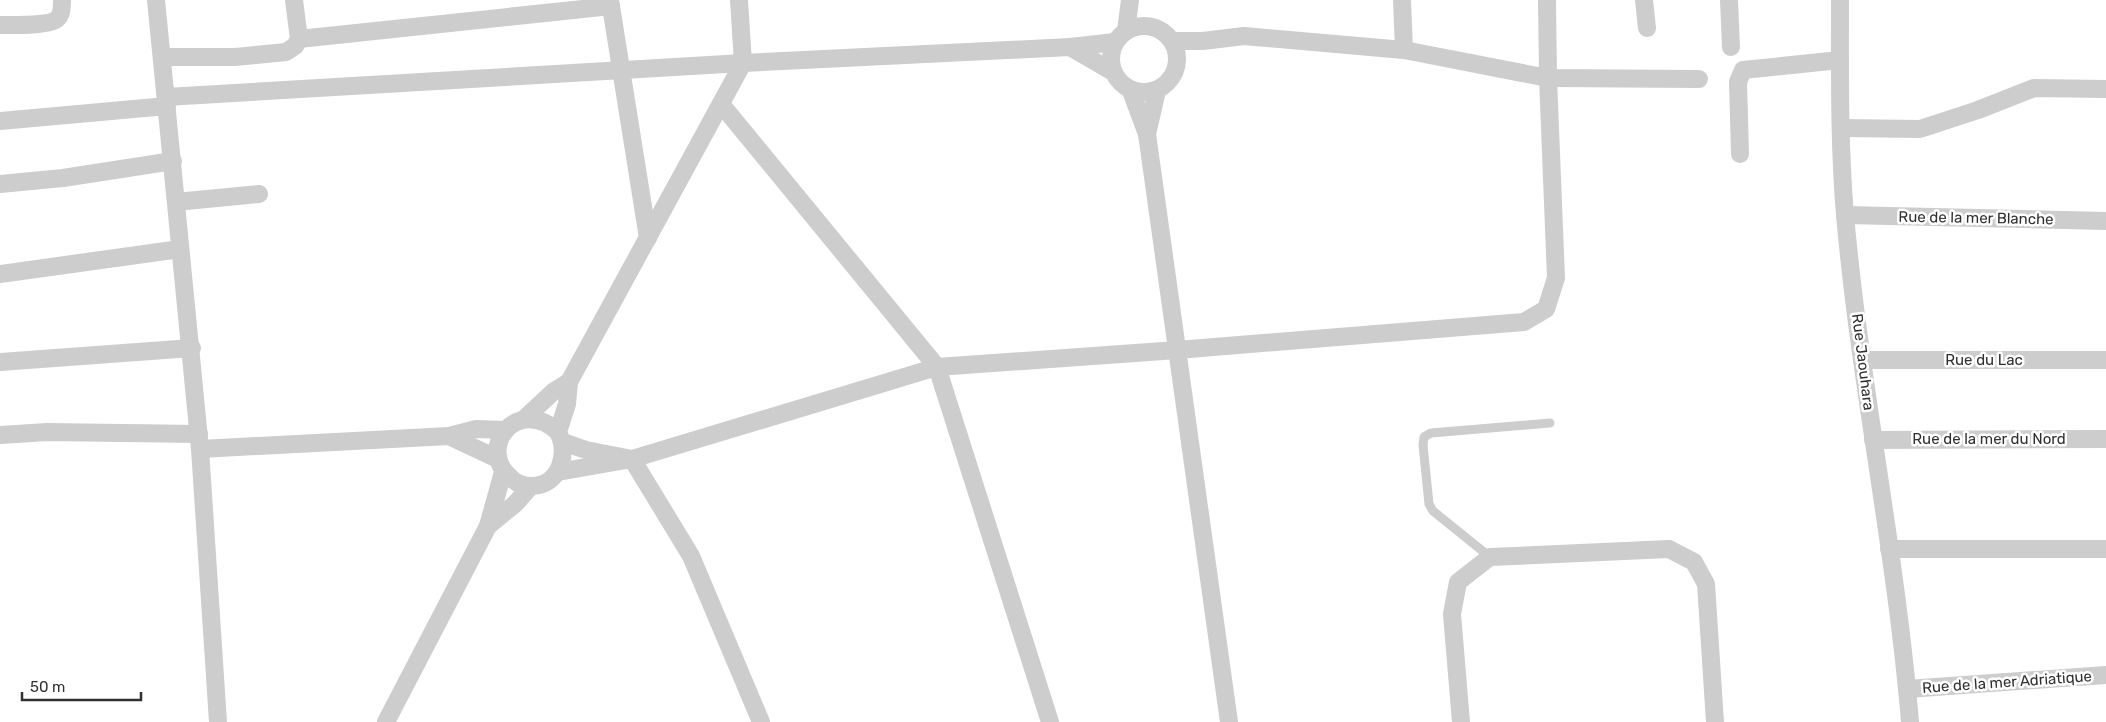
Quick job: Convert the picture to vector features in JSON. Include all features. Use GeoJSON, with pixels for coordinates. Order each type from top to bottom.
{"type":"FeatureCollection","features":[{"type":"Feature","properties":{"kind":"street"},"geometry":{"type":"LineString","coordinates":[[0,25],[48,23],[56,20],[61,14],[62,0]]}},
{"type":"Feature","properties":{"kind":"street"},"geometry":{"type":"LineString","coordinates":[[156,0],[200,441],[218,722]]}},
{"type":"Feature","properties":{"kind":"street"},"geometry":{"type":"LineString","coordinates":[[294,0],[299,39]]}},
{"type":"Feature","properties":{"kind":"street"},"geometry":{"type":"LineString","coordinates":[[449,436],[501,465],[516,482],[531,486],[551,480],[558,472],[563,459],[560,437],[567,404],[569,382],[743,63],[739,0]]}},
{"type":"Feature","properties":{"kind":"street"},"geometry":{"type":"LineString","coordinates":[[1130,0],[1120,36],[1110,57],[1113,72],[1120,83],[1131,91],[1147,134],[1229,722]]}},
{"type":"Feature","properties":{"kind":"street"},"geometry":{"type":"LineString","coordinates":[[1135,0],[1146,25]]}},
{"type":"Feature","properties":{"kind":"street"},"geometry":{"type":"LineString","coordinates":[[1402,0],[1404,50]]}},
{"type":"Feature","properties":{"kind":"street"},"geometry":{"type":"LineString","coordinates":[[558,472],[632,459],[937,366],[1177,350],[1524,322],[1546,309],[1556,278],[1548,78],[1547,0]]}},
{"type":"Feature","properties":{"kind":"street"},"geometry":{"type":"LineString","coordinates":[[1644,0],[1647,28]]}},
{"type":"Feature","properties":{"kind":"street"},"geometry":{"type":"LineString","coordinates":[[1730,0],[1731,47]]}},
{"type":"Feature","properties":{"kind":"street","name":"Rue Jaouhara"},"geometry":{"type":"LineString","coordinates":[[1840,0],[1841,128],[1845,215],[1862,360],[1889,549],[1910,722]]}},
{"type":"Feature","properties":{"kind":"street"},"geometry":{"type":"LineString","coordinates":[[163,57],[205,58],[270,55],[291,49],[299,39],[610,3],[648,238]]}},
{"type":"Feature","properties":{"kind":"street"},"geometry":{"type":"LineString","coordinates":[[0,121],[167,101],[620,70],[1070,47],[1120,36],[1146,25],[1162,30],[1173,41],[1178,61],[1172,79],[1157,91],[1147,134]]}},
{"type":"Feature","properties":{"kind":"street"},"geometry":{"type":"LineString","coordinates":[[1173,41],[1203,41],[1244,36],[1404,50],[1548,78],[1700,80]]}},
{"type":"Feature","properties":{"kind":"street"},"geometry":{"type":"LineString","coordinates":[[1178,61],[1203,41]]}},
{"type":"Feature","properties":{"kind":"street"},"geometry":{"type":"LineString","coordinates":[[1070,47],[1113,72]]}},
{"type":"Feature","properties":{"kind":"street"},"geometry":{"type":"LineString","coordinates":[[1740,154],[1738,82],[1743,70],[1840,60]]}},
{"type":"Feature","properties":{"kind":"street"},"geometry":{"type":"LineString","coordinates":[[1841,128],[1920,129],[1978,110],[2034,88],[2106,89]]}},
{"type":"Feature","properties":{"kind":"street"},"geometry":{"type":"LineString","coordinates":[[1131,91],[1157,91]]}},
{"type":"Feature","properties":{"kind":"street"},"geometry":{"type":"LineString","coordinates":[[721,104],[937,366],[1050,722]]}},
{"type":"Feature","properties":{"kind":"street"},"geometry":{"type":"LineString","coordinates":[[0,184],[64,178],[173,161]]}},
{"type":"Feature","properties":{"kind":"street"},"geometry":{"type":"LineString","coordinates":[[176,202],[259,194]]}},
{"type":"Feature","properties":{"kind":"street","name":"Rue de la mer Blanche"},"geometry":{"type":"LineString","coordinates":[[1845,215],[2106,220]]}},
{"type":"Feature","properties":{"kind":"street"},"geometry":{"type":"LineString","coordinates":[[0,274],[180,249]]}},
{"type":"Feature","properties":{"kind":"street"},"geometry":{"type":"LineString","coordinates":[[0,362],[192,348]]}},
{"type":"Feature","properties":{"kind":"street","name":"Rue du Lac"},"geometry":{"type":"LineString","coordinates":[[1862,360],[2106,360]]}},
{"type":"Feature","properties":{"kind":"street"},"geometry":{"type":"LineString","coordinates":[[386,722],[488,526],[501,465],[498,443],[506,430],[514,423],[524,419],[553,392],[569,382]]}},
{"type":"Feature","properties":{"kind":"street"},"geometry":{"type":"LineString","coordinates":[[524,419],[536,419],[548,424],[560,437],[586,450],[632,459],[691,556],[761,722]]}},
{"type":"Feature","properties":{"kind":"street"},"geometry":{"type":"LineString","coordinates":[[0,434],[47,432],[200,441],[449,436],[476,428],[506,430]]}},
{"type":"Feature","properties":{"kind":"street","name":"Rue de la mer du Nord"},"geometry":{"type":"LineString","coordinates":[[1873,440],[2106,439]]}},
{"type":"Feature","properties":{"kind":"street"},"geometry":{"type":"LineString","coordinates":[[488,526],[515,504],[531,486]]}},
{"type":"Feature","properties":{"kind":"street"},"geometry":{"type":"LineString","coordinates":[[1461,722],[1452,614],[1458,582],[1490,557],[1669,548],[1694,562],[1706,584],[1716,722]]}},
{"type":"Feature","properties":{"kind":"street"},"geometry":{"type":"LineString","coordinates":[[1889,549],[2106,549]]}},
{"type":"Feature","properties":{"kind":"street","name":"Rue de la mer Adriatique"},"geometry":{"type":"LineString","coordinates":[[1907,689],[2106,674]]}},
{"type":"Feature","properties":{"kind":"lane"},"geometry":{"type":"LineString","coordinates":[[1490,557],[1433,511],[1430,504],[1423,445],[1424,437],[1430,433],[1550,423]]}}]}
